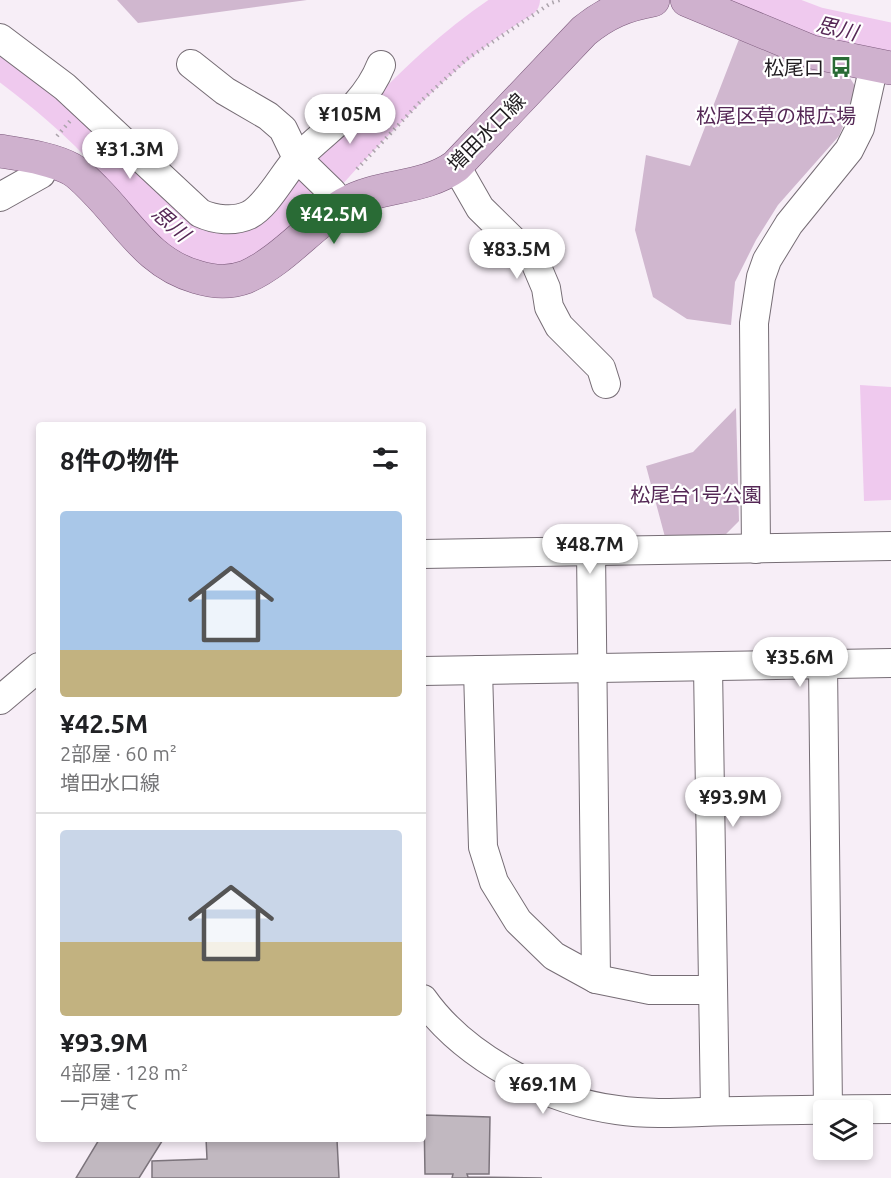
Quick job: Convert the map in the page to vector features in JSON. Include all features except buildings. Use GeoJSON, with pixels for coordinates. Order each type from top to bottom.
{"type":"FeatureCollection","features":[{"type":"Feature","properties":{"kind":"main road","name":"増田水口線"},"geometry":{"type":"LineString","coordinates":[[0,151],[72,169],[87,181],[155,258],[192,276],[209,281],[227,281],[256,271],[336,198],[356,198],[432,180],[456,166],[584,31],[602,16],[617,9],[653,0]]}},
{"type":"Feature","properties":{"kind":"main road"},"geometry":{"type":"LineString","coordinates":[[687,0],[734,7],[812,52],[883,66]]}},
{"type":"Feature","properties":{"kind":"street"},"geometry":{"type":"LineString","coordinates":[[0,38],[65,87],[200,213],[212,218],[235,219],[251,214],[347,116],[375,81],[381,65]]}},
{"type":"Feature","properties":{"kind":"street"},"geometry":{"type":"LineString","coordinates":[[191,64],[225,91],[268,116],[283,129],[301,162],[336,198]]}},
{"type":"Feature","properties":{"kind":"street"},"geometry":{"type":"LineString","coordinates":[[756,549],[754,323],[761,277],[767,260],[789,224],[849,150],[860,128],[883,66]]}},
{"type":"Feature","properties":{"kind":"street"},"geometry":{"type":"LineString","coordinates":[[0,197],[41,174],[46,161]]}},
{"type":"Feature","properties":{"kind":"street"},"geometry":{"type":"LineString","coordinates":[[456,166],[480,208],[535,262],[546,288],[549,307],[559,326],[601,368],[606,384]]}},
{"type":"Feature","properties":{"kind":"street"},"geometry":{"type":"LineString","coordinates":[[426,554],[891,546]]}},
{"type":"Feature","properties":{"kind":"street"},"geometry":{"type":"LineString","coordinates":[[591,551],[596,979]]}},
{"type":"Feature","properties":{"kind":"street"},"geometry":{"type":"LineString","coordinates":[[426,671],[891,663]]}},
{"type":"Feature","properties":{"kind":"street"},"geometry":{"type":"LineString","coordinates":[[823,664],[828,1100]]}},
{"type":"Feature","properties":{"kind":"street"},"geometry":{"type":"LineString","coordinates":[[708,666],[715,1111]]}},
{"type":"Feature","properties":{"kind":"street"},"geometry":{"type":"LineString","coordinates":[[0,700],[36,670]]}},
{"type":"Feature","properties":{"kind":"street"},"geometry":{"type":"LineString","coordinates":[[478,670],[482,831],[486,861],[504,902],[527,932],[554,956],[596,979],[650,990],[712,990]]}},
{"type":"Feature","properties":{"kind":"street"},"geometry":{"type":"LineString","coordinates":[[426,1002],[471,1047],[504,1070],[540,1089],[579,1102],[616,1110],[648,1113],[813,1110]]}},
{"type":"Feature","properties":{"kind":"street"},"geometry":{"type":"LineString","coordinates":[[873,1109],[891,1109]]}},
{"type":"Feature","properties":{"kind":"path"},"geometry":{"type":"LineString","coordinates":[[336,198],[374,148],[467,58],[551,3],[560,0]]}},
{"type":"Feature","properties":{"kind":"green space"},"geometry":{"type":"Polygon","coordinates":[[[117,0],[307,0],[138,23],[117,0]]]}},
{"type":"Feature","properties":{"kind":"green space","name":"松尾区草の根広場"},"geometry":{"type":"Polygon","coordinates":[[[741,34],[845,70],[855,86],[850,110],[839,136],[778,205],[756,240],[735,282],[731,325],[687,319],[653,297],[635,230],[646,155],[690,166],[741,34]]]}},
{"type":"Feature","properties":{"kind":"green space","name":"松尾台1号公園"},"geometry":{"type":"Polygon","coordinates":[[[736,408],[739,521],[726,534],[665,537],[646,466],[693,452],[736,408]]]}},
{"type":"Feature","properties":{"kind":"shaded area"},"geometry":{"type":"Polygon","coordinates":[[[860,385],[891,387],[891,500],[864,501],[860,385]]]}},
{"type":"Feature","properties":{"kind":"waterway","name":"思川"},"geometry":{"type":"LineString","coordinates":[[0,60],[73,119],[112,159],[167,226],[189,242],[205,247],[222,248],[255,238],[284,219],[376,122],[435,65],[477,30],[522,0]]}},
{"type":"Feature","properties":{"kind":"waterway","name":"思川"},"geometry":{"type":"LineString","coordinates":[[750,0],[817,25],[891,41]]}},
{"type":"Feature","properties":{"kind":"place","name":"松尾口"},"geometry":{"type":"Point","coordinates":[841,67]}}]}
